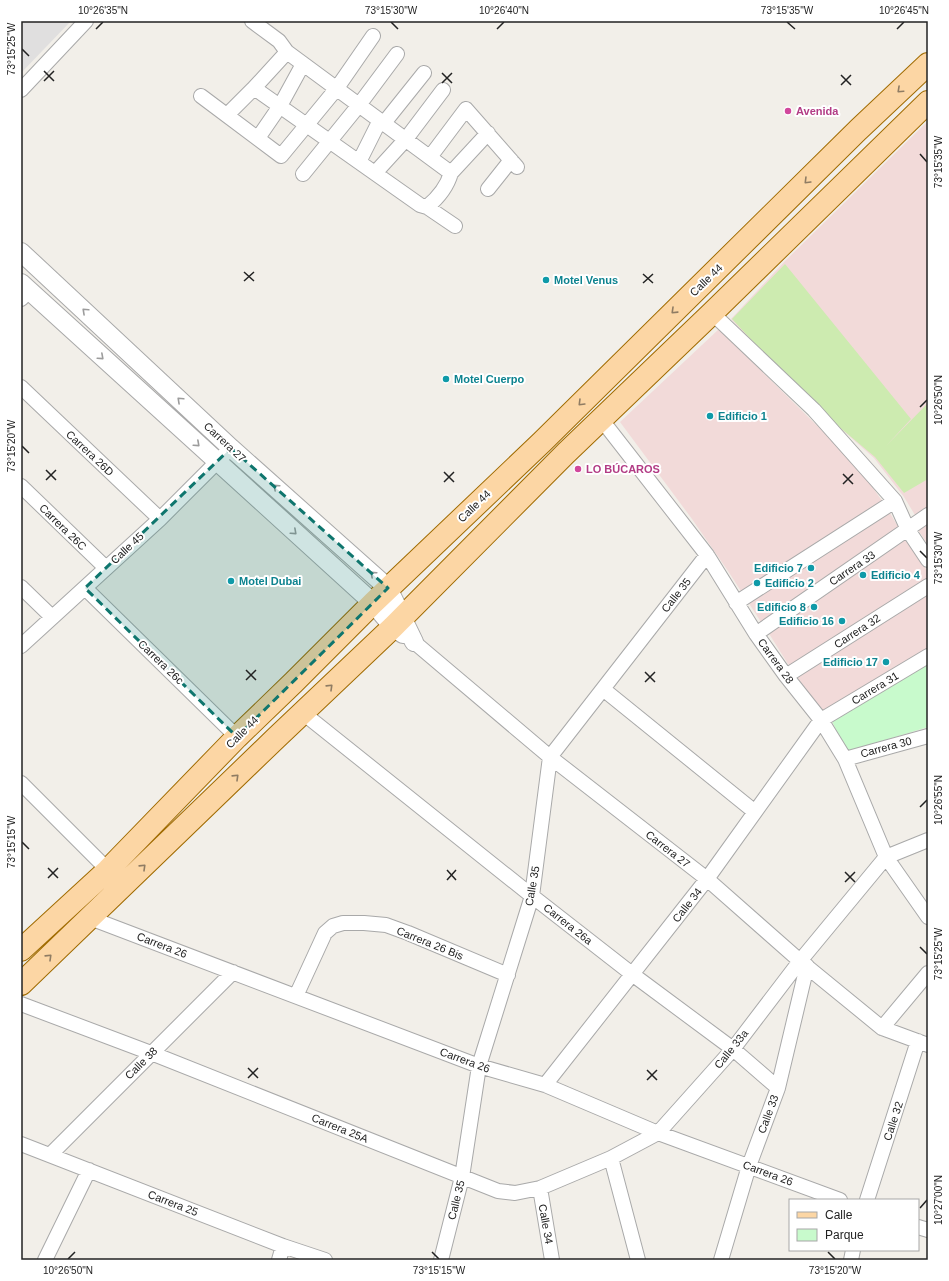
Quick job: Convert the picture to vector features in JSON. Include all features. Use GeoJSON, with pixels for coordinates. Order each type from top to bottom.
{"type":"FeatureCollection","features":[{"type":"Feature","properties":{"kind":"main road","name":"Calle 44"},"geometry":{"type":"LineString","coordinates":[[21,950],[108,870],[237,737],[372,603],[542,442],[858,130],[928,64]]}},
{"type":"Feature","properties":{"kind":"main road"},"geometry":{"type":"LineString","coordinates":[[21,984],[398,622],[566,453],[928,102]]}},
{"type":"Feature","properties":{"kind":"street"},"geometry":{"type":"LineString","coordinates":[[21,90],[86,21]]}},
{"type":"Feature","properties":{"kind":"street"},"geometry":{"type":"LineString","coordinates":[[252,21],[279,41],[287,52],[451,173]]}},
{"type":"Feature","properties":{"kind":"street"},"geometry":{"type":"LineString","coordinates":[[201,96],[281,156],[337,88],[373,36]]}},
{"type":"Feature","properties":{"kind":"street"},"geometry":{"type":"LineString","coordinates":[[227,115],[287,52]]}},
{"type":"Feature","properties":{"kind":"street"},"geometry":{"type":"LineString","coordinates":[[304,174],[360,105],[397,54]]}},
{"type":"Feature","properties":{"kind":"street"},"geometry":{"type":"LineString","coordinates":[[258,138],[280,106],[304,64]]}},
{"type":"Feature","properties":{"kind":"street"},"geometry":{"type":"LineString","coordinates":[[359,162],[382,122],[424,72]]}},
{"type":"Feature","properties":{"kind":"street"},"geometry":{"type":"LineString","coordinates":[[254,88],[420,205],[427,206],[455,226]]}},
{"type":"Feature","properties":{"kind":"street"},"geometry":{"type":"LineString","coordinates":[[375,173],[406,139],[443,90]]}},
{"type":"Feature","properties":{"kind":"street"},"geometry":{"type":"LineString","coordinates":[[430,157],[466,109],[514,163],[488,189]]}},
{"type":"Feature","properties":{"kind":"street"},"geometry":{"type":"LineString","coordinates":[[427,206],[436,200],[448,184],[451,173],[488,133]]}},
{"type":"Feature","properties":{"kind":"street","name":"Carrera 27"},"geometry":{"type":"LineString","coordinates":[[21,252],[231,448],[388,588],[398,622]]}},
{"type":"Feature","properties":{"kind":"street","name":"Carrera 27"},"geometry":{"type":"LineString","coordinates":[[24,291],[217,462],[372,603],[398,622],[414,642],[550,757],[707,880],[803,963],[882,1028],[923,1043]]}},
{"type":"Feature","properties":{"kind":"street"},"geometry":{"type":"LineString","coordinates":[[712,313],[814,410],[895,501],[908,530],[928,560]]}},
{"type":"Feature","properties":{"kind":"street","name":"Carrera 26D"},"geometry":{"type":"LineString","coordinates":[[21,387],[160,518]]}},
{"type":"Feature","properties":{"kind":"street","name":"Carrera 28"},"geometry":{"type":"LineString","coordinates":[[601,419],[707,555],[756,634],[786,676],[821,720],[845,759],[886,857],[928,917]]}},
{"type":"Feature","properties":{"kind":"street","name":"Calle 45"},"geometry":{"type":"LineString","coordinates":[[21,646],[160,518],[231,448]]}},
{"type":"Feature","properties":{"kind":"street","name":"Carrera 26C"},"geometry":{"type":"LineString","coordinates":[[21,486],[106,568]]}},
{"type":"Feature","properties":{"kind":"street"},"geometry":{"type":"LineString","coordinates":[[736,603],[895,501]]}},
{"type":"Feature","properties":{"kind":"street","name":"Carrera 33"},"geometry":{"type":"LineString","coordinates":[[756,634],[928,515]]}},
{"type":"Feature","properties":{"kind":"street","name":"Calle 35"},"geometry":{"type":"LineString","coordinates":[[441,1260],[462,1177],[479,1066],[532,896],[550,757],[707,555]]}},
{"type":"Feature","properties":{"kind":"street","name":"Carrera 32"},"geometry":{"type":"LineString","coordinates":[[786,676],[928,586]]}},
{"type":"Feature","properties":{"kind":"street"},"geometry":{"type":"LineString","coordinates":[[21,587],[52,617]]}},
{"type":"Feature","properties":{"kind":"street","name":"Carrera 26c"},"geometry":{"type":"LineString","coordinates":[[85,588],[237,737]]}},
{"type":"Feature","properties":{"kind":"street","name":"Carrera 31"},"geometry":{"type":"LineString","coordinates":[[821,720],[928,656]]}},
{"type":"Feature","properties":{"kind":"street"},"geometry":{"type":"LineString","coordinates":[[603,689],[755,812]]}},
{"type":"Feature","properties":{"kind":"street","name":"Carrera 26a"},"geometry":{"type":"LineString","coordinates":[[303,713],[532,896],[632,974],[733,1049],[778,1088]]}},
{"type":"Feature","properties":{"kind":"street","name":"Calle 34"},"geometry":{"type":"LineString","coordinates":[[545,1085],[707,880],[821,720]]}},
{"type":"Feature","properties":{"kind":"street","name":"Carrera 30"},"geometry":{"type":"LineString","coordinates":[[845,759],[928,736]]}},
{"type":"Feature","properties":{"kind":"street"},"geometry":{"type":"LineString","coordinates":[[21,783],[108,870]]}},
{"type":"Feature","properties":{"kind":"street"},"geometry":{"type":"LineString","coordinates":[[886,857],[928,840]]}},
{"type":"Feature","properties":{"kind":"street","name":"Calle 33"},"geometry":{"type":"LineString","coordinates":[[721,1260],[749,1166],[778,1088],[803,963],[886,857]]}},
{"type":"Feature","properties":{"kind":"street","name":"Carrera 26"},"geometry":{"type":"LineString","coordinates":[[90,918],[479,1066],[545,1085],[658,1134],[837,1199]]}},
{"type":"Feature","properties":{"kind":"street","name":"Carrera 26 Bis"},"geometry":{"type":"LineString","coordinates":[[296,996],[325,933],[333,926],[343,923],[386,925],[508,975]]}},
{"type":"Feature","properties":{"kind":"street","name":"Calle 33a"},"geometry":{"type":"LineString","coordinates":[[658,1134],[733,1049],[803,963]]}},
{"type":"Feature","properties":{"kind":"street","name":"Calle 38"},"geometry":{"type":"LineString","coordinates":[[50,1155],[233,972]]}},
{"type":"Feature","properties":{"kind":"street"},"geometry":{"type":"LineString","coordinates":[[882,1028],[928,973]]}},
{"type":"Feature","properties":{"kind":"street","name":"Carrera 25A"},"geometry":{"type":"LineString","coordinates":[[21,1004],[151,1053],[498,1191],[515,1193],[540,1188],[611,1158],[658,1134]]}},
{"type":"Feature","properties":{"kind":"street","name":"Calle 32"},"geometry":{"type":"LineString","coordinates":[[867,1199],[923,1043]]}},
{"type":"Feature","properties":{"kind":"street","name":"Carrera 25"},"geometry":{"type":"LineString","coordinates":[[21,1144],[283,1246],[325,1260]]}},
{"type":"Feature","properties":{"kind":"street"},"geometry":{"type":"LineString","coordinates":[[611,1158],[638,1260]]}},
{"type":"Feature","properties":{"kind":"street"},"geometry":{"type":"LineString","coordinates":[[45,1260],[89,1170]]}},
{"type":"Feature","properties":{"kind":"street","name":"Calle 34"},"geometry":{"type":"LineString","coordinates":[[540,1188],[552,1260]]}},
{"type":"Feature","properties":{"kind":"street"},"geometry":{"type":"LineString","coordinates":[[279,1260],[283,1246]]}},
{"type":"Feature","properties":{"kind":"highlighted area"},"geometry":{"type":"Polygon","coordinates":[[[231,448],[388,588],[237,737],[85,588],[231,448]]]}},
{"type":"Feature","properties":{"kind":"shaded area"},"geometry":{"type":"Polygon","coordinates":[[[21,21],[71,21],[21,73],[21,21]]]}},
{"type":"Feature","properties":{"kind":"shaded area"},"geometry":{"type":"Polygon","coordinates":[[[928,121],[928,513],[918,520],[904,497],[874,458],[839,427],[807,403],[731,319],[785,261],[928,121]]]}},
{"type":"Feature","properties":{"kind":"shaded area"},"geometry":{"type":"Polygon","coordinates":[[[719,329],[857,465],[887,508],[900,530],[761,622],[692,519],[620,422],[719,329]]]}},
{"type":"Feature","properties":{"kind":"shaded area"},"geometry":{"type":"Polygon","coordinates":[[[928,517],[928,545],[915,525],[928,517]]]}},
{"type":"Feature","properties":{"kind":"shaded area"},"geometry":{"type":"Polygon","coordinates":[[[902,532],[928,572],[928,580],[793,672],[763,624],[902,532]]]}},
{"type":"Feature","properties":{"kind":"shaded area"},"geometry":{"type":"Polygon","coordinates":[[[928,585],[928,651],[825,719],[796,675],[928,585]]]}},
{"type":"Feature","properties":{"kind":"green space"},"geometry":{"type":"Polygon","coordinates":[[[785,264],[911,419],[886,446],[928,403],[928,479],[904,493],[875,457],[807,400],[732,319],[785,264]]]}},
{"type":"Feature","properties":{"kind":"green space"},"geometry":{"type":"Polygon","coordinates":[[[928,661],[928,727],[846,752],[832,721],[928,661]]]}},
{"type":"Feature","properties":{"kind":"place","name":"Avenida"},"geometry":{"type":"Point","coordinates":[788,111]}},
{"type":"Feature","properties":{"kind":"place","name":"Motel Venus"},"geometry":{"type":"Point","coordinates":[546,280]}},
{"type":"Feature","properties":{"kind":"place","name":"Motel Cuerpo"},"geometry":{"type":"Point","coordinates":[446,379]}},
{"type":"Feature","properties":{"kind":"place","name":"Edificio 1"},"geometry":{"type":"Point","coordinates":[710,416]}},
{"type":"Feature","properties":{"kind":"place","name":"LO BÚCAROS"},"geometry":{"type":"Point","coordinates":[578,469]}},
{"type":"Feature","properties":{"kind":"place","name":"Edificio 7"},"geometry":{"type":"Point","coordinates":[811,568]}},
{"type":"Feature","properties":{"kind":"place","name":"Edificio 4"},"geometry":{"type":"Point","coordinates":[863,575]}},
{"type":"Feature","properties":{"kind":"place","name":"Motel Dubai"},"geometry":{"type":"Point","coordinates":[231,581]}},
{"type":"Feature","properties":{"kind":"place","name":"Edificio 2"},"geometry":{"type":"Point","coordinates":[757,583]}},
{"type":"Feature","properties":{"kind":"place","name":"Edificio 8"},"geometry":{"type":"Point","coordinates":[814,607]}},
{"type":"Feature","properties":{"kind":"place","name":"Edificio 16"},"geometry":{"type":"Point","coordinates":[842,621]}},
{"type":"Feature","properties":{"kind":"place","name":"Edificio 17"},"geometry":{"type":"Point","coordinates":[886,662]}}]}
